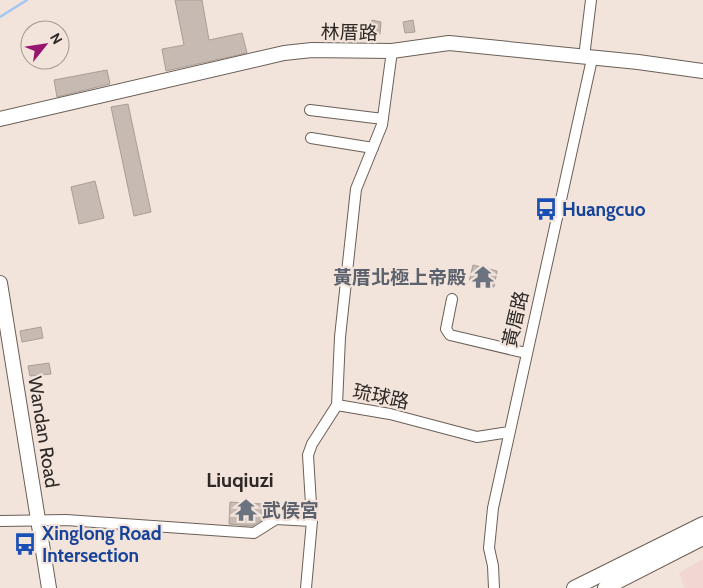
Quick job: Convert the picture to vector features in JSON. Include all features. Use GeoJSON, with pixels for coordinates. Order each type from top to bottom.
{"type":"FeatureCollection","features":[{"type":"Feature","properties":{"kind":"street","name":"黃厝路"},"geometry":{"type":"LineString","coordinates":[[494,588],[493,566],[489,548],[493,508],[588,58],[591,0]]}},
{"type":"Feature","properties":{"kind":"street","name":"林厝路"},"geometry":{"type":"LineString","coordinates":[[0,119],[284,53],[312,50],[392,52],[449,43],[638,62],[703,71]]}},
{"type":"Feature","properties":{"kind":"street"},"geometry":{"type":"LineString","coordinates":[[337,405],[340,345],[356,189],[383,119],[392,52]]}},
{"type":"Feature","properties":{"kind":"street"},"geometry":{"type":"LineString","coordinates":[[310,110],[383,119]]}},
{"type":"Feature","properties":{"kind":"street"},"geometry":{"type":"LineString","coordinates":[[311,138],[373,148]]}},
{"type":"Feature","properties":{"kind":"street","name":"Wandan Road"},"geometry":{"type":"LineString","coordinates":[[0,283],[49,588]]}},
{"type":"Feature","properties":{"kind":"street"},"geometry":{"type":"LineString","coordinates":[[452,299],[446,329],[450,335],[526,352]]}},
{"type":"Feature","properties":{"kind":"street","name":"琉球路"},"geometry":{"type":"LineString","coordinates":[[306,588],[312,521],[308,455],[312,444],[337,405],[390,414],[477,437],[509,432]]}},
{"type":"Feature","properties":{"kind":"street"},"geometry":{"type":"LineString","coordinates":[[0,521],[39,519],[254,533],[276,519],[312,521]]}},
{"type":"Feature","properties":{"kind":"street"},"geometry":{"type":"LineString","coordinates":[[574,588],[703,524]]}},
{"type":"Feature","properties":{"kind":"street"},"geometry":{"type":"LineString","coordinates":[[605,588],[703,538]]}},
{"type":"Feature","properties":{"kind":"shaded area"},"geometry":{"type":"Polygon","coordinates":[[[703,559],[703,588],[685,588],[679,573],[703,559]]]}},
{"type":"Feature","properties":{"kind":"building"},"geometry":{"type":"Polygon","coordinates":[[[175,0],[202,0],[209,40],[242,33],[247,53],[166,71],[162,49],[184,45],[175,0]]]}},
{"type":"Feature","properties":{"kind":"building"},"geometry":{"type":"Polygon","coordinates":[[[372,20],[381,22],[380,34],[370,32],[372,20]]]}},
{"type":"Feature","properties":{"kind":"building"},"geometry":{"type":"Polygon","coordinates":[[[413,20],[415,32],[405,33],[403,22],[413,20]]]}},
{"type":"Feature","properties":{"kind":"building"},"geometry":{"type":"Polygon","coordinates":[[[107,70],[110,84],[57,97],[54,80],[107,70]]]}},
{"type":"Feature","properties":{"kind":"building"},"geometry":{"type":"Polygon","coordinates":[[[128,104],[151,212],[134,216],[111,107],[128,104]]]}},
{"type":"Feature","properties":{"kind":"building"},"geometry":{"type":"Polygon","coordinates":[[[95,181],[104,218],[79,224],[71,187],[95,181]]]}},
{"type":"Feature","properties":{"kind":"building","name":"黃厝北極上帝殿"},"geometry":{"type":"Polygon","coordinates":[[[473,265],[497,271],[494,287],[469,282],[473,265]]]}},
{"type":"Feature","properties":{"kind":"building"},"geometry":{"type":"Polygon","coordinates":[[[41,327],[43,338],[22,342],[20,331],[41,327]]]}},
{"type":"Feature","properties":{"kind":"building"},"geometry":{"type":"Polygon","coordinates":[[[49,363],[51,374],[30,376],[28,366],[49,363]]]}},
{"type":"Feature","properties":{"kind":"building","name":"武侯宮"},"geometry":{"type":"Polygon","coordinates":[[[230,502],[262,504],[262,520],[252,526],[229,524],[230,502]]]}},
{"type":"Feature","properties":{"kind":"waterway"},"geometry":{"type":"LineString","coordinates":[[0,17],[27,0]]}},
{"type":"Feature","properties":{"kind":"place","name":"Huangcuo"},"geometry":{"type":"Point","coordinates":[546,209]}},
{"type":"Feature","properties":{"kind":"place","name":"黃厝北極上帝殿"},"geometry":{"type":"Point","coordinates":[483,277]}},
{"type":"Feature","properties":{"kind":"place","name":"武侯宮"},"geometry":{"type":"Point","coordinates":[246,510]}},
{"type":"Feature","properties":{"kind":"place","name":"Xinglong Road Intersection"},"geometry":{"type":"Point","coordinates":[25,544]}},
{"type":"Feature","properties":{"kind":"district","name":"Liuqiuzi"},"geometry":{"type":"Point","coordinates":[240,480]}}]}
